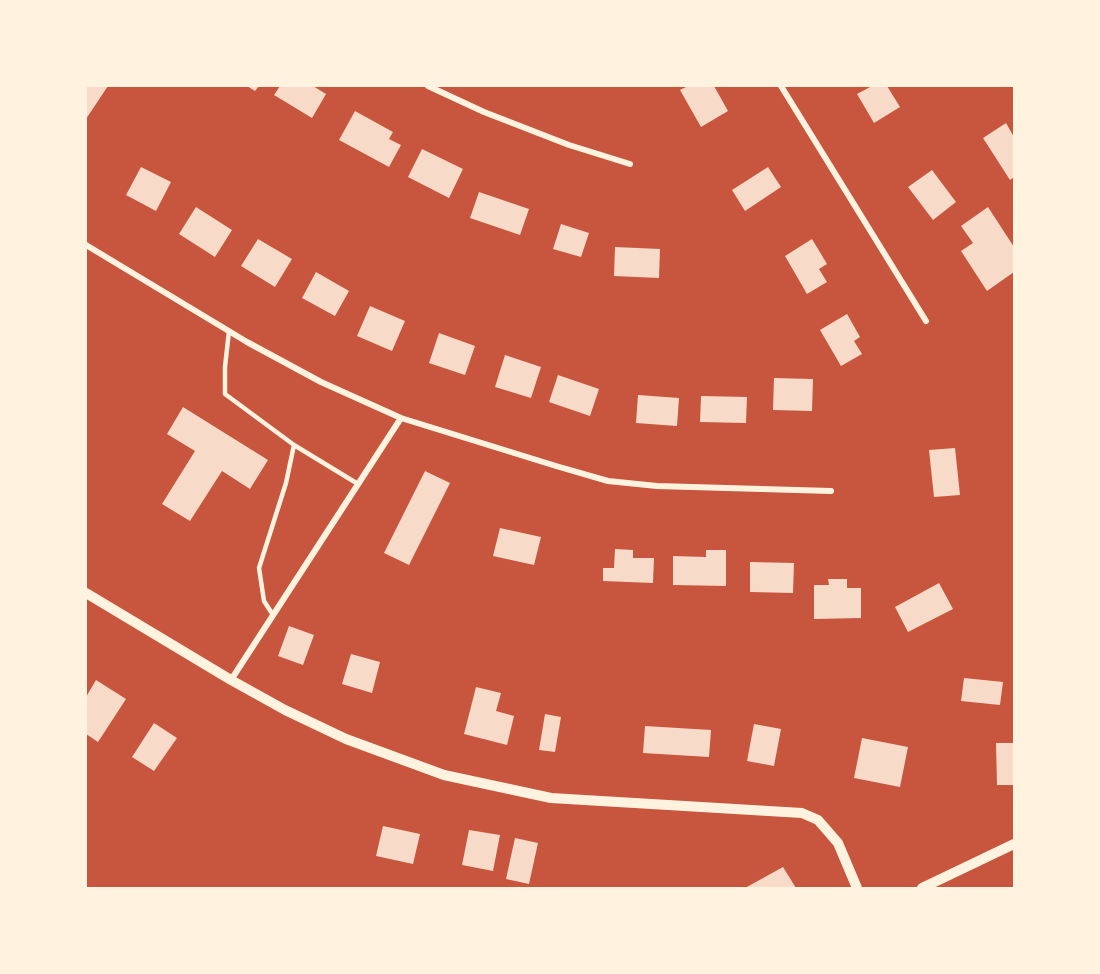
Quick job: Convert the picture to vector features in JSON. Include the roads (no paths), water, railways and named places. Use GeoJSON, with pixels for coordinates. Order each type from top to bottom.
{"type":"FeatureCollection","features":[{"type":"Feature","properties":{"kind":"street"},"geometry":{"type":"LineString","coordinates":[[428,86],[495,116],[569,145],[630,164]]}},
{"type":"Feature","properties":{"kind":"street"},"geometry":{"type":"LineString","coordinates":[[781,86],[926,321]]}},
{"type":"Feature","properties":{"kind":"street"},"geometry":{"type":"LineString","coordinates":[[86,245],[229,331],[321,382],[401,417],[608,481],[657,486],[831,491]]}},
{"type":"Feature","properties":{"kind":"street"},"geometry":{"type":"LineString","coordinates":[[231,680],[401,417]]}},
{"type":"Feature","properties":{"kind":"street"},"geometry":{"type":"LineString","coordinates":[[86,593],[285,710],[346,739],[444,775],[551,798],[802,813],[819,820],[838,843],[857,888]]}},
{"type":"Feature","properties":{"kind":"street"},"geometry":{"type":"LineString","coordinates":[[922,888],[1014,844]]}},
{"type":"Feature","properties":{"kind":"lane"},"geometry":{"type":"LineString","coordinates":[[229,331],[225,394],[294,445],[358,484]]}},
{"type":"Feature","properties":{"kind":"lane"},"geometry":{"type":"LineString","coordinates":[[273,615],[264,601],[259,568],[286,483],[294,445]]}}]}
